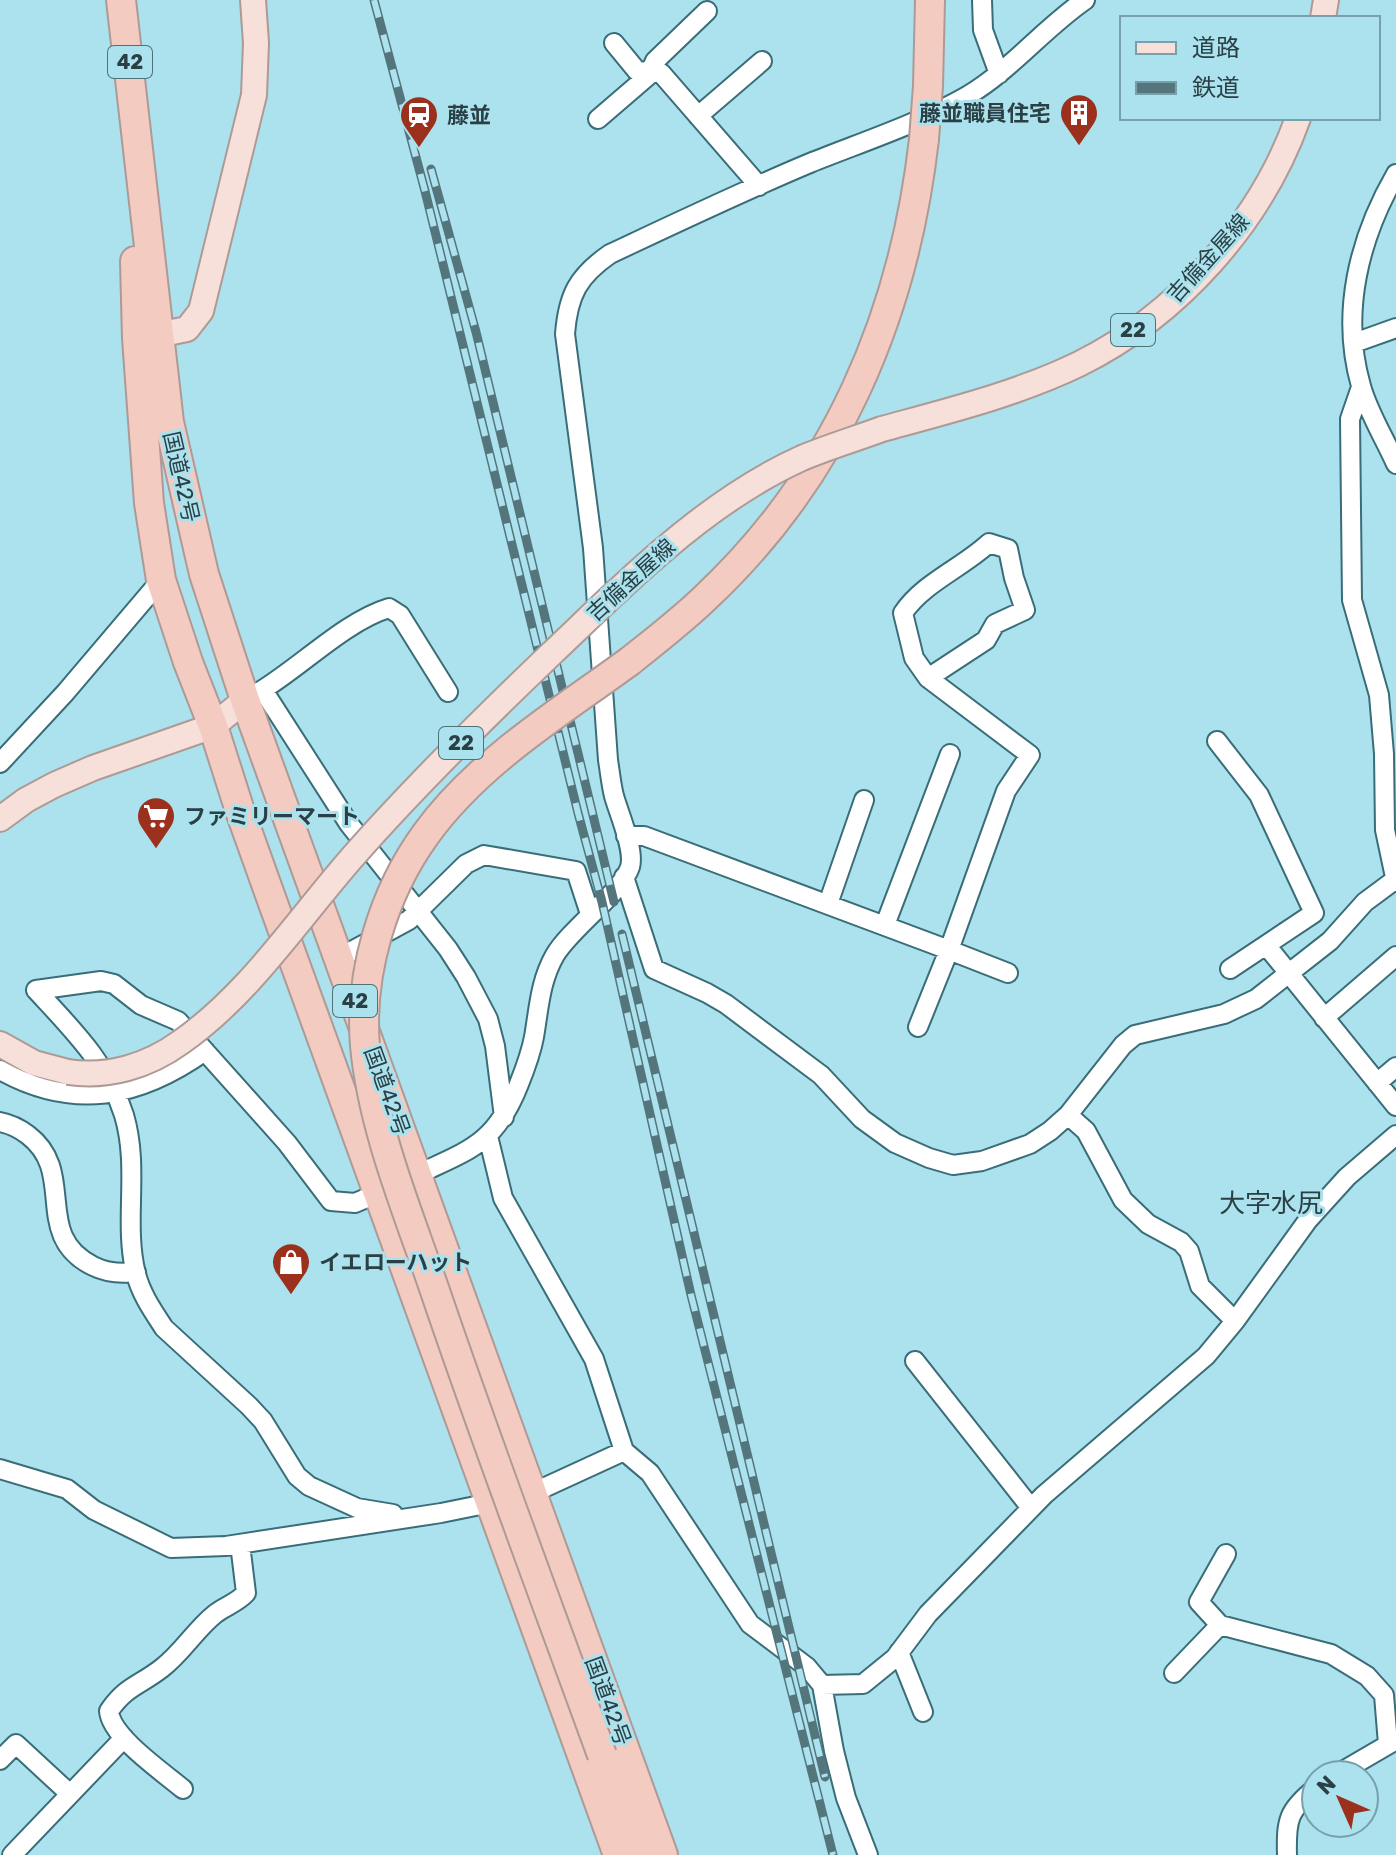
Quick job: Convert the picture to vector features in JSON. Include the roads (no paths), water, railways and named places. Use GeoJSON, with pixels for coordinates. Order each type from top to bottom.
{"type":"FeatureCollection","features":[{"type":"Feature","properties":{"kind":"highway","name":"国道42号"},"geometry":{"type":"LineString","coordinates":[[121,0],[137,124],[135,263],[148,337],[204,574],[254,695],[339,958],[663,1855]]}},
{"type":"Feature","properties":{"kind":"highway"},"geometry":{"type":"LineString","coordinates":[[639,1855],[454,1346],[388,1153],[365,1044],[366,1003],[379,928],[407,865],[425,834],[454,801],[509,750],[630,661],[705,598],[747,555],[819,461],[862,378],[897,282],[915,209],[928,86],[930,0]]}},
{"type":"Feature","properties":{"kind":"highway","name":"国道42号"},"geometry":{"type":"LineString","coordinates":[[148,337],[149,503],[161,580],[377,1194],[618,1855]]}},
{"type":"Feature","properties":{"kind":"main road"},"geometry":{"type":"LineString","coordinates":[[148,337],[187,329],[201,311],[254,95],[256,43],[253,0]]}},
{"type":"Feature","properties":{"kind":"main road","name":"吉備金屋線"},"geometry":{"type":"LineString","coordinates":[[0,1044],[34,1063],[68,1072],[96,1074],[131,1068],[163,1054],[198,1030],[257,971],[357,852],[427,777],[637,572],[697,523],[748,488],[799,460],[882,429],[1006,394],[1047,378],[1081,363],[1143,323],[1197,277],[1242,223],[1278,164],[1297,120]]}},
{"type":"Feature","properties":{"kind":"main road"},"geometry":{"type":"LineString","coordinates":[[0,819],[54,785],[213,726],[254,695]]}},
{"type":"Feature","properties":{"kind":"street"},"geometry":{"type":"LineString","coordinates":[[982,0],[983,30],[999,74]]}},
{"type":"Feature","properties":{"kind":"street"},"geometry":{"type":"LineString","coordinates":[[409,1517],[357,1508],[309,1486],[297,1476],[263,1421],[164,1328],[142,1293],[136,1272],[132,1228],[132,1158],[116,1094],[96,1058],[36,990],[101,981],[114,984],[141,1005],[178,1021],[287,1143],[331,1201],[355,1203],[377,1194],[447,1162],[488,1136],[504,1117],[528,1061],[543,981],[557,952],[630,867],[631,855],[613,792],[608,760],[594,561],[565,334],[573,293],[584,275],[610,254],[759,186],[946,107],[999,74],[1085,0]]}},
{"type":"Feature","properties":{"kind":"street"},"geometry":{"type":"LineString","coordinates":[[598,119],[648,76],[655,61],[707,11]]}},
{"type":"Feature","properties":{"kind":"street"},"geometry":{"type":"LineString","coordinates":[[614,43],[637,71],[661,73],[759,186]]}},
{"type":"Feature","properties":{"kind":"street"},"geometry":{"type":"LineString","coordinates":[[698,116],[762,61]]}},
{"type":"Feature","properties":{"kind":"street"},"geometry":{"type":"LineString","coordinates":[[1396,174],[1371,224],[1360,256],[1355,288],[1354,343],[1361,387],[1396,464]]}},
{"type":"Feature","properties":{"kind":"street"},"geometry":{"type":"LineString","coordinates":[[1354,343],[1396,328]]}},
{"type":"Feature","properties":{"kind":"street"},"geometry":{"type":"LineString","coordinates":[[624,877],[654,969],[726,1004],[821,1075],[862,1119],[895,1143],[953,1165],[982,1161],[1030,1144],[1068,1115],[1123,1045],[1135,1035],[1224,1014],[1256,999],[1330,941],[1365,902],[1396,880],[1385,830],[1379,695],[1352,600],[1350,419],[1361,387]]}},
{"type":"Feature","properties":{"kind":"street"},"geometry":{"type":"LineString","coordinates":[[918,1027],[1006,791],[1030,755],[928,678],[914,658],[903,613],[912,599],[989,543],[1008,549],[1025,610],[995,624],[986,640],[928,678]]}},
{"type":"Feature","properties":{"kind":"street"},"geometry":{"type":"LineString","coordinates":[[0,763],[65,693],[161,580]]}},
{"type":"Feature","properties":{"kind":"street"},"geometry":{"type":"LineString","coordinates":[[448,692],[400,615],[389,608],[374,612],[348,628],[254,695],[349,824],[448,949],[488,1019],[495,1046],[504,1117]]}},
{"type":"Feature","properties":{"kind":"street"},"geometry":{"type":"LineString","coordinates":[[1217,741],[1259,795],[1314,913],[1230,969]]}},
{"type":"Feature","properties":{"kind":"street"},"geometry":{"type":"LineString","coordinates":[[885,925],[950,754]]}},
{"type":"Feature","properties":{"kind":"street"},"geometry":{"type":"LineString","coordinates":[[828,904],[864,800]]}},
{"type":"Feature","properties":{"kind":"street"},"geometry":{"type":"LineString","coordinates":[[626,836],[644,836],[1008,973]]}},
{"type":"Feature","properties":{"kind":"street"},"geometry":{"type":"LineString","coordinates":[[339,958],[409,920],[466,864],[484,855],[576,871],[590,914]]}},
{"type":"Feature","properties":{"kind":"street"},"geometry":{"type":"LineString","coordinates":[[1266,945],[1396,1106]]}},
{"type":"Feature","properties":{"kind":"street"},"geometry":{"type":"LineString","coordinates":[[1324,1018],[1396,956]]}},
{"type":"Feature","properties":{"kind":"street"},"geometry":{"type":"LineString","coordinates":[[0,1070],[29,1085],[64,1094],[116,1094],[163,1078],[205,1051]]}},
{"type":"Feature","properties":{"kind":"street"},"geometry":{"type":"LineString","coordinates":[[1377,1083],[1396,1067]]}},
{"type":"Feature","properties":{"kind":"street"},"geometry":{"type":"LineString","coordinates":[[1068,1115],[1086,1131],[1123,1200],[1148,1224],[1181,1242],[1189,1251],[1200,1286],[1235,1321]]}},
{"type":"Feature","properties":{"kind":"street"},"geometry":{"type":"LineString","coordinates":[[0,1122],[20,1129],[48,1156],[53,1169],[59,1225],[72,1251],[98,1268],[123,1274],[136,1272]]}},
{"type":"Feature","properties":{"kind":"street"},"geometry":{"type":"LineString","coordinates":[[822,1685],[863,1684],[899,1652],[928,1614],[1031,1508],[1206,1356],[1308,1220],[1347,1177],[1396,1135]]}},
{"type":"Feature","properties":{"kind":"street"},"geometry":{"type":"LineString","coordinates":[[488,1136],[503,1198],[594,1359],[624,1451],[650,1473],[750,1624],[807,1667],[822,1685],[846,1798],[868,1855]]}},
{"type":"Feature","properties":{"kind":"street"},"geometry":{"type":"LineString","coordinates":[[915,1361],[1031,1508]]}},
{"type":"Feature","properties":{"kind":"street"},"geometry":{"type":"LineString","coordinates":[[0,1469],[67,1489],[94,1510],[171,1548],[240,1544],[534,1495],[624,1451]]}},
{"type":"Feature","properties":{"kind":"street"},"geometry":{"type":"LineString","coordinates":[[183,1789],[124,1738],[110,1720],[109,1711],[121,1693],[161,1669],[217,1612],[236,1603],[246,1593],[240,1544]]}},
{"type":"Feature","properties":{"kind":"street"},"geometry":{"type":"LineString","coordinates":[[1226,1554],[1199,1602],[1220,1625],[1331,1654],[1367,1676],[1384,1695],[1392,1742],[1363,1759]]}},
{"type":"Feature","properties":{"kind":"street"},"geometry":{"type":"LineString","coordinates":[[1174,1673],[1220,1625]]}},
{"type":"Feature","properties":{"kind":"street"},"geometry":{"type":"LineString","coordinates":[[899,1652],[923,1712]]}},
{"type":"Feature","properties":{"kind":"street"},"geometry":{"type":"LineString","coordinates":[[12,1855],[124,1738]]}},
{"type":"Feature","properties":{"kind":"street"},"geometry":{"type":"LineString","coordinates":[[0,1760],[16,1744],[70,1794]]}},
{"type":"Feature","properties":{"kind":"street"},"geometry":{"type":"LineString","coordinates":[[1287,1855],[1286,1840],[1292,1808],[1300,1801]]}},
{"type":"Feature","properties":{"kind":"railway"},"geometry":{"type":"LineString","coordinates":[[374,0],[425,191],[602,902],[691,1295],[833,1855]]}},
{"type":"Feature","properties":{"kind":"railway"},"geometry":{"type":"LineString","coordinates":[[431,169],[476,332],[614,902]]}},
{"type":"Feature","properties":{"kind":"railway"},"geometry":{"type":"LineString","coordinates":[[622,934],[825,1777]]}},
{"type":"Feature","properties":{"kind":"place","name":"藤並職員住宅"},"geometry":{"type":"Point","coordinates":[1079,147]}},
{"type":"Feature","properties":{"kind":"place","name":"藤並"},"geometry":{"type":"Point","coordinates":[419,149]}},
{"type":"Feature","properties":{"kind":"place","name":"ファミリーマート"},"geometry":{"type":"Point","coordinates":[156,850]}},
{"type":"Feature","properties":{"kind":"place","name":"イエローハット"},"geometry":{"type":"Point","coordinates":[291,1296]}},
{"type":"Feature","properties":{"kind":"district","name":"大字水尻"},"geometry":{"type":"Point","coordinates":[1271,1203]}}]}
